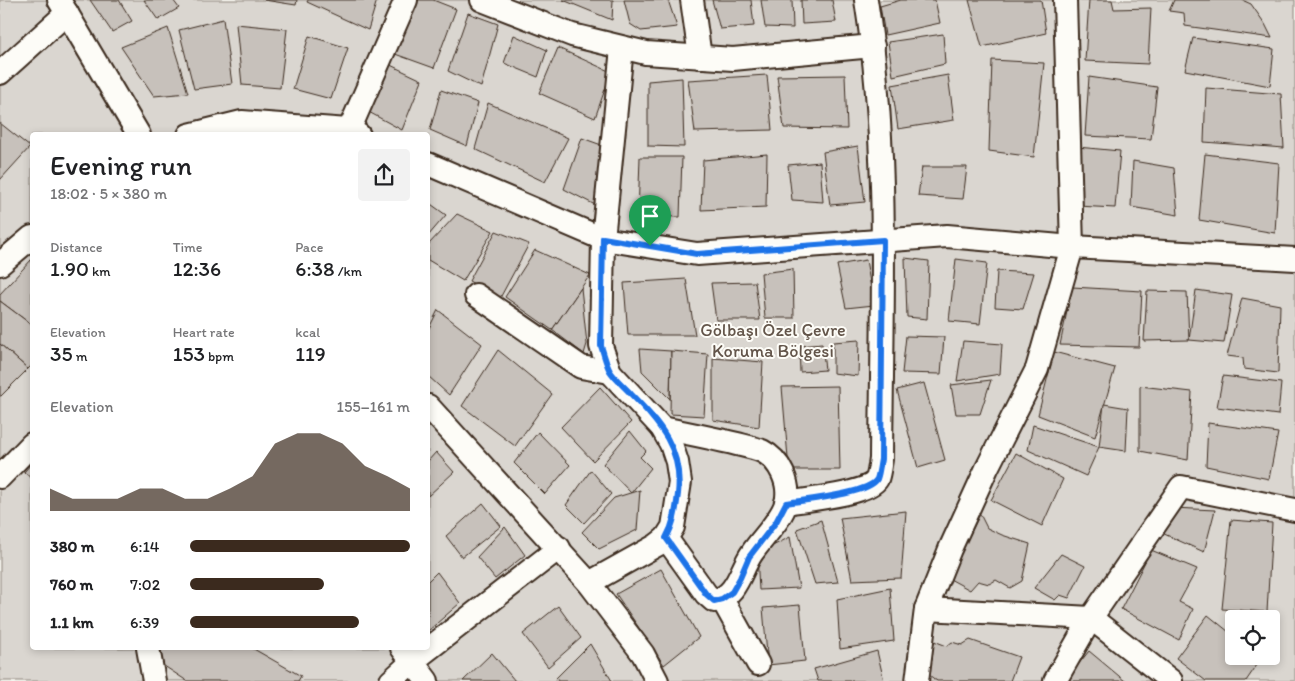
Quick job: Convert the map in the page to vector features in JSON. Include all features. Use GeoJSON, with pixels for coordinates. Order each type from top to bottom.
{"type":"FeatureCollection","features":[{"type":"Feature","properties":{"kind":"street"},"geometry":{"type":"LineString","coordinates":[[351,132],[406,0]]}},
{"type":"Feature","properties":{"kind":"street"},"geometry":{"type":"LineString","coordinates":[[482,0],[572,35],[646,53],[733,59],[874,46]]}},
{"type":"Feature","properties":{"kind":"street"},"geometry":{"type":"LineString","coordinates":[[692,0],[700,57]]}},
{"type":"Feature","properties":{"kind":"street"},"geometry":{"type":"LineString","coordinates":[[786,503],[858,491],[870,487],[877,479],[881,459],[883,240],[877,80],[874,46],[866,0]]}},
{"type":"Feature","properties":{"kind":"street"},"geometry":{"type":"LineString","coordinates":[[917,681],[926,609],[950,549],[987,468],[1037,369],[1072,247],[1064,0]]}},
{"type":"Feature","properties":{"kind":"street"},"geometry":{"type":"LineString","coordinates":[[0,73],[63,6],[137,132]]}},
{"type":"Feature","properties":{"kind":"street"},"geometry":{"type":"LineString","coordinates":[[589,583],[657,545],[666,538],[672,526],[680,482],[672,444],[662,428],[610,372],[601,346],[603,238],[622,48]]}},
{"type":"Feature","properties":{"kind":"street"},"geometry":{"type":"LineString","coordinates":[[201,132],[242,122],[341,132]]}},
{"type":"Feature","properties":{"kind":"street"},"geometry":{"type":"LineString","coordinates":[[430,165],[603,238],[697,254],[947,236],[1072,247],[1295,259]]}},
{"type":"Feature","properties":{"kind":"street"},"geometry":{"type":"LineString","coordinates":[[0,264],[30,239]]}},
{"type":"Feature","properties":{"kind":"street"},"geometry":{"type":"LineString","coordinates":[[476,295],[581,368],[610,372]]}},
{"type":"Feature","properties":{"kind":"street"},"geometry":{"type":"LineString","coordinates":[[430,408],[589,583],[642,654],[657,681]]}},
{"type":"Feature","properties":{"kind":"street"},"geometry":{"type":"LineString","coordinates":[[662,428],[763,451],[774,461],[787,483],[786,503],[776,522],[749,557],[732,592],[722,599],[714,601],[706,594],[666,538]]}},
{"type":"Feature","properties":{"kind":"street"},"geometry":{"type":"LineString","coordinates":[[0,477],[30,446]]}},
{"type":"Feature","properties":{"kind":"street"},"geometry":{"type":"LineString","coordinates":[[1055,681],[1091,618],[1181,487],[1295,510]]}},
{"type":"Feature","properties":{"kind":"street"},"geometry":{"type":"LineString","coordinates":[[430,639],[559,548]]}},
{"type":"Feature","properties":{"kind":"street"},"geometry":{"type":"LineString","coordinates":[[722,599],[758,664]]}},
{"type":"Feature","properties":{"kind":"street"},"geometry":{"type":"LineString","coordinates":[[926,609],[1091,618],[1172,681]]}},
{"type":"Feature","properties":{"kind":"street"},"geometry":{"type":"LineString","coordinates":[[148,650],[154,681]]}},
{"type":"Feature","properties":{"kind":"street"},"geometry":{"type":"LineString","coordinates":[[391,681],[408,654],[427,681]]}},
{"type":"Feature","properties":{"kind":"green space","name":"Gölbaşı Özel Çevre Koruma Bölgesi"},"geometry":{"type":"Polygon","coordinates":[[[0,0],[1295,0],[1295,681],[0,681],[0,0]]]}},
{"type":"Feature","properties":{"kind":"building"},"geometry":{"type":"Polygon","coordinates":[[[90,0],[119,0],[132,21],[112,32],[90,0]]]}},
{"type":"Feature","properties":{"kind":"building"},"geometry":{"type":"Polygon","coordinates":[[[144,0],[173,0],[179,8],[158,20],[144,0]]]}},
{"type":"Feature","properties":{"kind":"building"},"geometry":{"type":"Polygon","coordinates":[[[264,0],[297,0],[296,5],[264,0]]]}},
{"type":"Feature","properties":{"kind":"building"},"geometry":{"type":"Polygon","coordinates":[[[308,0],[377,0],[368,30],[307,2],[308,0]]]}},
{"type":"Feature","properties":{"kind":"building"},"geometry":{"type":"Polygon","coordinates":[[[417,0],[433,0],[456,9],[434,68],[395,54],[417,0]]]}},
{"type":"Feature","properties":{"kind":"building"},"geometry":{"type":"Polygon","coordinates":[[[563,0],[613,0],[612,20],[563,0]]]}},
{"type":"Feature","properties":{"kind":"building"},"geometry":{"type":"Polygon","coordinates":[[[624,0],[668,0],[677,27],[641,31],[630,24],[624,0]]]}},
{"type":"Feature","properties":{"kind":"building"},"geometry":{"type":"Polygon","coordinates":[[[712,0],[751,0],[754,26],[720,29],[712,0]]]}},
{"type":"Feature","properties":{"kind":"building"},"geometry":{"type":"Polygon","coordinates":[[[761,0],[792,0],[793,28],[765,27],[761,0]]]}},
{"type":"Feature","properties":{"kind":"building"},"geometry":{"type":"Polygon","coordinates":[[[801,0],[832,0],[836,22],[802,24],[801,0]]]}},
{"type":"Feature","properties":{"kind":"building"},"geometry":{"type":"Polygon","coordinates":[[[901,0],[935,0],[940,23],[885,35],[880,6],[901,0]]]}},
{"type":"Feature","properties":{"kind":"building"},"geometry":{"type":"Polygon","coordinates":[[[969,0],[1041,0],[1046,33],[982,47],[969,0]]]}},
{"type":"Feature","properties":{"kind":"building"},"geometry":{"type":"Polygon","coordinates":[[[1089,0],[1112,0],[1114,9],[1151,8],[1148,64],[1085,61],[1089,0]]]}},
{"type":"Feature","properties":{"kind":"building"},"geometry":{"type":"Polygon","coordinates":[[[1174,0],[1242,0],[1251,4],[1272,38],[1185,26],[1184,13],[1169,11],[1174,0]]]}},
{"type":"Feature","properties":{"kind":"building"},"geometry":{"type":"Polygon","coordinates":[[[468,13],[498,24],[481,87],[448,71],[468,13]]]}},
{"type":"Feature","properties":{"kind":"building"},"geometry":{"type":"Polygon","coordinates":[[[223,19],[232,84],[194,89],[179,30],[223,19]]]}},
{"type":"Feature","properties":{"kind":"building"},"geometry":{"type":"Polygon","coordinates":[[[236,24],[287,29],[280,88],[242,85],[236,24]]]}},
{"type":"Feature","properties":{"kind":"building"},"geometry":{"type":"Polygon","coordinates":[[[168,28],[188,93],[154,96],[121,47],[168,28]]]}},
{"type":"Feature","properties":{"kind":"building"},"geometry":{"type":"Polygon","coordinates":[[[943,34],[945,64],[893,76],[888,42],[943,34]]]}},
{"type":"Feature","properties":{"kind":"building"},"geometry":{"type":"Polygon","coordinates":[[[514,35],[547,50],[538,77],[504,63],[514,35]]]}},
{"type":"Feature","properties":{"kind":"building"},"geometry":{"type":"Polygon","coordinates":[[[309,36],[348,48],[331,99],[293,89],[309,36]]]}},
{"type":"Feature","properties":{"kind":"building"},"geometry":{"type":"Polygon","coordinates":[[[1193,38],[1274,49],[1270,86],[1185,70],[1193,38]]]}},
{"type":"Feature","properties":{"kind":"building"},"geometry":{"type":"Polygon","coordinates":[[[558,48],[611,72],[595,118],[539,93],[558,48]]]}},
{"type":"Feature","properties":{"kind":"building"},"geometry":{"type":"Polygon","coordinates":[[[992,60],[1044,63],[1034,157],[989,151],[992,60]]]}},
{"type":"Feature","properties":{"kind":"building"},"geometry":{"type":"Polygon","coordinates":[[[384,62],[422,80],[402,130],[365,110],[384,62]]]}},
{"type":"Feature","properties":{"kind":"building"},"geometry":{"type":"Polygon","coordinates":[[[767,75],[772,130],[695,132],[688,80],[767,75]]]}},
{"type":"Feature","properties":{"kind":"building"},"geometry":{"type":"Polygon","coordinates":[[[845,75],[847,129],[784,128],[777,76],[845,75]]]}},
{"type":"Feature","properties":{"kind":"building"},"geometry":{"type":"Polygon","coordinates":[[[948,75],[954,120],[898,129],[892,85],[948,75]]]}},
{"type":"Feature","properties":{"kind":"building"},"geometry":{"type":"Polygon","coordinates":[[[1089,77],[1157,87],[1151,139],[1085,136],[1089,77]]]}},
{"type":"Feature","properties":{"kind":"building"},"geometry":{"type":"Polygon","coordinates":[[[682,78],[684,147],[648,146],[648,81],[682,78]]]}},
{"type":"Feature","properties":{"kind":"building"},"geometry":{"type":"Polygon","coordinates":[[[1206,88],[1281,94],[1284,148],[1204,142],[1206,88]]]}},
{"type":"Feature","properties":{"kind":"building"},"geometry":{"type":"Polygon","coordinates":[[[441,90],[478,103],[467,146],[430,130],[441,90]]]}},
{"type":"Feature","properties":{"kind":"building"},"geometry":{"type":"Polygon","coordinates":[[[488,103],[568,138],[545,182],[475,149],[488,103]]]}},
{"type":"Feature","properties":{"kind":"building"},"geometry":{"type":"Polygon","coordinates":[[[0,123],[30,147],[0,180],[0,123]]]}},
{"type":"Feature","properties":{"kind":"building"},"geometry":{"type":"Polygon","coordinates":[[[582,138],[607,147],[599,207],[564,189],[582,138]]]}},
{"type":"Feature","properties":{"kind":"building"},"geometry":{"type":"Polygon","coordinates":[[[858,146],[865,202],[830,205],[823,152],[858,146]]]}},
{"type":"Feature","properties":{"kind":"building"},"geometry":{"type":"Polygon","coordinates":[[[1077,147],[1120,151],[1115,208],[1077,206],[1077,147]]]}},
{"type":"Feature","properties":{"kind":"building"},"geometry":{"type":"Polygon","coordinates":[[[767,154],[766,207],[701,210],[703,160],[767,154]]]}},
{"type":"Feature","properties":{"kind":"building"},"geometry":{"type":"Polygon","coordinates":[[[1205,154],[1279,163],[1275,233],[1199,220],[1205,154]]]}},
{"type":"Feature","properties":{"kind":"building"},"geometry":{"type":"Polygon","coordinates":[[[640,157],[682,157],[680,217],[638,216],[640,157]]]}},
{"type":"Feature","properties":{"kind":"building"},"geometry":{"type":"Polygon","coordinates":[[[1133,161],[1174,168],[1178,215],[1131,207],[1133,161]]]}},
{"type":"Feature","properties":{"kind":"building"},"geometry":{"type":"Polygon","coordinates":[[[820,162],[823,202],[792,200],[788,165],[820,162]]]}},
{"type":"Feature","properties":{"kind":"building"},"geometry":{"type":"Polygon","coordinates":[[[922,167],[967,167],[963,199],[918,196],[922,167]]]}},
{"type":"Feature","properties":{"kind":"building"},"geometry":{"type":"Polygon","coordinates":[[[430,203],[446,215],[430,234],[430,203]]]}},
{"type":"Feature","properties":{"kind":"building"},"geometry":{"type":"Polygon","coordinates":[[[457,214],[493,231],[463,281],[430,261],[430,243],[457,214]]]}},
{"type":"Feature","properties":{"kind":"building"},"geometry":{"type":"Polygon","coordinates":[[[496,231],[529,244],[500,298],[469,281],[496,231]]]}},
{"type":"Feature","properties":{"kind":"building"},"geometry":{"type":"Polygon","coordinates":[[[535,250],[590,275],[552,330],[505,297],[535,250]]]}},
{"type":"Feature","properties":{"kind":"building"},"geometry":{"type":"Polygon","coordinates":[[[905,258],[929,261],[927,319],[907,317],[905,258]]]}},
{"type":"Feature","properties":{"kind":"building"},"geometry":{"type":"Polygon","coordinates":[[[956,259],[987,263],[980,324],[949,321],[956,259]]]}},
{"type":"Feature","properties":{"kind":"building"},"geometry":{"type":"Polygon","coordinates":[[[866,260],[874,305],[846,308],[837,265],[866,260]]]}},
{"type":"Feature","properties":{"kind":"building"},"geometry":{"type":"Polygon","coordinates":[[[30,261],[30,324],[0,301],[0,294],[30,261]]]}},
{"type":"Feature","properties":{"kind":"building"},"geometry":{"type":"Polygon","coordinates":[[[793,269],[794,318],[765,318],[761,273],[793,269]]]}},
{"type":"Feature","properties":{"kind":"building"},"geometry":{"type":"Polygon","coordinates":[[[997,271],[1034,273],[1023,309],[995,307],[997,271]]]}},
{"type":"Feature","properties":{"kind":"building"},"geometry":{"type":"Polygon","coordinates":[[[686,279],[695,335],[628,335],[624,283],[686,279]]]}},
{"type":"Feature","properties":{"kind":"building"},"geometry":{"type":"Polygon","coordinates":[[[755,282],[760,320],[716,320],[711,283],[755,282]]]}},
{"type":"Feature","properties":{"kind":"building"},"geometry":{"type":"Polygon","coordinates":[[[1072,287],[1142,291],[1139,347],[1060,345],[1072,287]]]}},
{"type":"Feature","properties":{"kind":"building"},"geometry":{"type":"Polygon","coordinates":[[[581,288],[587,344],[584,354],[552,330],[581,288]]]}},
{"type":"Feature","properties":{"kind":"building"},"geometry":{"type":"Polygon","coordinates":[[[1196,290],[1232,295],[1224,343],[1189,340],[1196,290]]]}},
{"type":"Feature","properties":{"kind":"building"},"geometry":{"type":"Polygon","coordinates":[[[1147,291],[1187,292],[1189,340],[1144,341],[1147,291]]]}},
{"type":"Feature","properties":{"kind":"building"},"geometry":{"type":"Polygon","coordinates":[[[1242,298],[1280,305],[1278,373],[1244,369],[1243,358],[1227,356],[1242,298]]]}},
{"type":"Feature","properties":{"kind":"building"},"geometry":{"type":"Polygon","coordinates":[[[0,301],[30,324],[30,367],[28,369],[0,344],[0,301]]]}},
{"type":"Feature","properties":{"kind":"building"},"geometry":{"type":"Polygon","coordinates":[[[438,310],[482,344],[449,395],[430,378],[430,326],[438,310]]]}},
{"type":"Feature","properties":{"kind":"building"},"geometry":{"type":"Polygon","coordinates":[[[906,336],[944,337],[941,374],[902,373],[906,336]]]}},
{"type":"Feature","properties":{"kind":"building"},"geometry":{"type":"Polygon","coordinates":[[[859,340],[858,376],[833,373],[833,342],[859,340]]]}},
{"type":"Feature","properties":{"kind":"building"},"geometry":{"type":"Polygon","coordinates":[[[963,341],[1002,344],[1000,374],[957,381],[963,341]]]}},
{"type":"Feature","properties":{"kind":"building"},"geometry":{"type":"Polygon","coordinates":[[[0,344],[28,369],[1,396],[0,396],[0,344]]]}},
{"type":"Feature","properties":{"kind":"building"},"geometry":{"type":"Polygon","coordinates":[[[822,344],[825,370],[800,372],[799,346],[822,344]]]}},
{"type":"Feature","properties":{"kind":"building"},"geometry":{"type":"Polygon","coordinates":[[[640,349],[671,351],[670,399],[642,371],[640,349]]]}},
{"type":"Feature","properties":{"kind":"building"},"geometry":{"type":"Polygon","coordinates":[[[498,350],[552,394],[515,446],[462,406],[498,350]]]}},
{"type":"Feature","properties":{"kind":"building"},"geometry":{"type":"Polygon","coordinates":[[[671,351],[708,354],[704,416],[670,414],[671,351]]]}},
{"type":"Feature","properties":{"kind":"building"},"geometry":{"type":"Polygon","coordinates":[[[1054,352],[1115,368],[1095,437],[1038,415],[1054,352]]]}},
{"type":"Feature","properties":{"kind":"building"},"geometry":{"type":"Polygon","coordinates":[[[713,358],[763,362],[759,427],[713,420],[713,358]]]}},
{"type":"Feature","properties":{"kind":"building"},"geometry":{"type":"Polygon","coordinates":[[[1223,376],[1281,383],[1278,415],[1217,407],[1223,376]]]}},
{"type":"Feature","properties":{"kind":"building"},"geometry":{"type":"Polygon","coordinates":[[[991,380],[980,414],[956,414],[951,385],[991,380]]]}},
{"type":"Feature","properties":{"kind":"building"},"geometry":{"type":"Polygon","coordinates":[[[924,383],[945,460],[918,468],[897,390],[924,383]]]}},
{"type":"Feature","properties":{"kind":"building"},"geometry":{"type":"Polygon","coordinates":[[[838,386],[840,470],[789,470],[782,387],[838,386]]]}},
{"type":"Feature","properties":{"kind":"building"},"geometry":{"type":"Polygon","coordinates":[[[1140,386],[1192,392],[1188,460],[1140,451],[1140,386]]]}},
{"type":"Feature","properties":{"kind":"building"},"geometry":{"type":"Polygon","coordinates":[[[600,387],[631,422],[593,461],[561,427],[600,387]]]}},
{"type":"Feature","properties":{"kind":"building"},"geometry":{"type":"Polygon","coordinates":[[[1104,404],[1128,408],[1126,451],[1099,447],[1104,404]]]}},
{"type":"Feature","properties":{"kind":"building"},"geometry":{"type":"Polygon","coordinates":[[[1208,423],[1278,433],[1269,479],[1206,466],[1208,423]]]}},
{"type":"Feature","properties":{"kind":"building"},"geometry":{"type":"Polygon","coordinates":[[[1033,425],[1099,447],[1086,476],[1028,450],[1033,425]]]}},
{"type":"Feature","properties":{"kind":"building"},"geometry":{"type":"Polygon","coordinates":[[[630,431],[646,451],[640,457],[651,468],[631,493],[603,464],[630,431]]]}},
{"type":"Feature","properties":{"kind":"building"},"geometry":{"type":"Polygon","coordinates":[[[538,432],[570,465],[545,494],[514,463],[538,432]]]}},
{"type":"Feature","properties":{"kind":"building"},"geometry":{"type":"Polygon","coordinates":[[[436,452],[454,472],[430,494],[430,459],[436,452]]]}},
{"type":"Feature","properties":{"kind":"building"},"geometry":{"type":"Polygon","coordinates":[[[1016,453],[1063,479],[1042,526],[991,500],[1016,453]]]}},
{"type":"Feature","properties":{"kind":"building"},"geometry":{"type":"Polygon","coordinates":[[[30,465],[30,477],[24,472],[30,465]]]}},
{"type":"Feature","properties":{"kind":"building"},"geometry":{"type":"Polygon","coordinates":[[[591,470],[611,494],[584,523],[566,505],[591,470]]]}},
{"type":"Feature","properties":{"kind":"building"},"geometry":{"type":"Polygon","coordinates":[[[640,490],[637,530],[599,549],[582,532],[614,498],[640,490]]]}},
{"type":"Feature","properties":{"kind":"building"},"geometry":{"type":"Polygon","coordinates":[[[483,503],[501,526],[462,557],[446,536],[483,503]]]}},
{"type":"Feature","properties":{"kind":"building"},"geometry":{"type":"Polygon","coordinates":[[[1173,508],[1215,510],[1204,552],[1162,533],[1173,508]]]}},
{"type":"Feature","properties":{"kind":"building"},"geometry":{"type":"Polygon","coordinates":[[[906,511],[901,578],[852,580],[840,518],[906,511]]]}},
{"type":"Feature","properties":{"kind":"building"},"geometry":{"type":"Polygon","coordinates":[[[980,514],[987,528],[1030,544],[1022,581],[1010,588],[996,580],[989,584],[978,581],[970,590],[948,578],[980,514]]]}},
{"type":"Feature","properties":{"kind":"building"},"geometry":{"type":"Polygon","coordinates":[[[821,520],[838,582],[815,584],[797,529],[821,520]]]}},
{"type":"Feature","properties":{"kind":"building"},"geometry":{"type":"Polygon","coordinates":[[[1231,520],[1272,523],[1267,610],[1222,609],[1231,520]]]}},
{"type":"Feature","properties":{"kind":"building"},"geometry":{"type":"Polygon","coordinates":[[[505,527],[525,555],[495,579],[477,557],[505,527]]]}},
{"type":"Feature","properties":{"kind":"building"},"geometry":{"type":"Polygon","coordinates":[[[790,537],[799,588],[759,590],[757,554],[790,537]]]}},
{"type":"Feature","properties":{"kind":"building"},"geometry":{"type":"Polygon","coordinates":[[[1151,550],[1197,569],[1179,602],[1193,609],[1179,640],[1121,609],[1151,550]]]}},
{"type":"Feature","properties":{"kind":"building"},"geometry":{"type":"Polygon","coordinates":[[[1061,554],[1085,566],[1069,598],[1060,595],[1055,600],[1034,588],[1061,554]]]}},
{"type":"Feature","properties":{"kind":"building"},"geometry":{"type":"Polygon","coordinates":[[[661,569],[699,637],[664,665],[616,594],[661,569]]]}},
{"type":"Feature","properties":{"kind":"building"},"geometry":{"type":"Polygon","coordinates":[[[437,572],[460,603],[430,629],[430,579],[437,572]]]}},
{"type":"Feature","properties":{"kind":"building"},"geometry":{"type":"Polygon","coordinates":[[[890,588],[894,641],[840,649],[837,599],[890,588]]]}},
{"type":"Feature","properties":{"kind":"building"},"geometry":{"type":"Polygon","coordinates":[[[800,605],[805,661],[768,665],[763,608],[800,605]]]}},
{"type":"Feature","properties":{"kind":"building"},"geometry":{"type":"Polygon","coordinates":[[[558,606],[581,638],[548,667],[523,634],[558,606]]]}},
{"type":"Feature","properties":{"kind":"building"},"geometry":{"type":"Polygon","coordinates":[[[1208,615],[1225,629],[1225,665],[1257,665],[1246,681],[1206,681],[1176,658],[1208,615]]]}},
{"type":"Feature","properties":{"kind":"building"},"geometry":{"type":"Polygon","coordinates":[[[970,640],[1019,657],[1010,681],[937,681],[929,675],[928,666],[934,641],[947,646],[952,642],[962,645],[970,640]]]}},
{"type":"Feature","properties":{"kind":"building"},"geometry":{"type":"Polygon","coordinates":[[[590,644],[612,681],[558,681],[556,678],[590,644]]]}},
{"type":"Feature","properties":{"kind":"building"},"geometry":{"type":"Polygon","coordinates":[[[161,650],[256,650],[301,676],[298,681],[187,681],[155,660],[161,650]]]}},
{"type":"Feature","properties":{"kind":"building"},"geometry":{"type":"Polygon","coordinates":[[[877,651],[884,681],[818,681],[814,669],[877,651]]]}},
{"type":"Feature","properties":{"kind":"building"},"geometry":{"type":"Polygon","coordinates":[[[1089,651],[1125,681],[1065,681],[1089,651]]]}},
{"type":"Feature","properties":{"kind":"building"},"geometry":{"type":"Polygon","coordinates":[[[492,653],[515,681],[463,681],[492,653]]]}},
{"type":"Feature","properties":{"kind":"route"},"geometry":{"type":"LineString","coordinates":[[603,238],[650,246],[697,254],[883,240],[881,459],[877,479],[870,487],[858,491],[786,503],[776,522],[760,540],[749,557],[732,592],[722,599],[714,601],[706,594],[666,538],[672,526],[677,507],[680,482],[672,444],[650,413],[610,372],[601,346],[603,238]]}}]}
